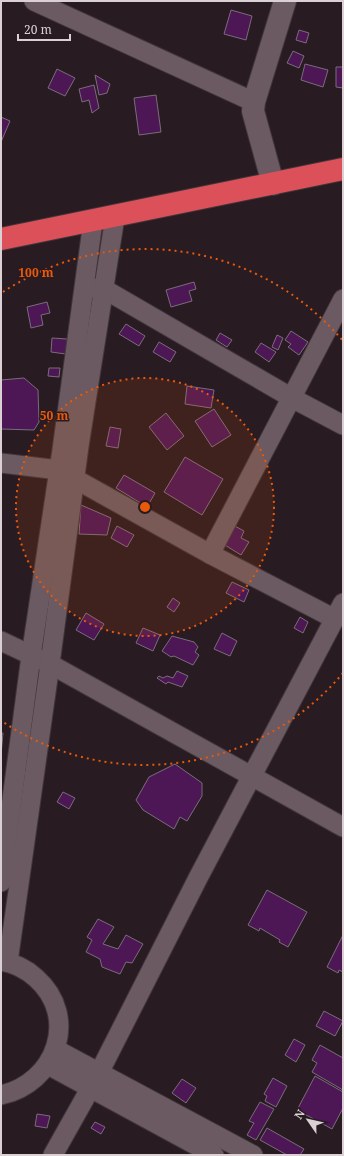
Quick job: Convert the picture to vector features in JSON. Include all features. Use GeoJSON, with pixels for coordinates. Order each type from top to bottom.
{"type":"FeatureCollection","features":[{"type":"Feature","properties":{"kind":"highway"},"geometry":{"type":"LineString","coordinates":[[1,239],[115,217],[343,169]]}},
{"type":"Feature","properties":{"kind":"street"},"geometry":{"type":"LineString","coordinates":[[36,1],[254,102]]}},
{"type":"Feature","properties":{"kind":"street"},"geometry":{"type":"LineString","coordinates":[[273,184],[256,128],[253,111],[254,102],[285,1]]}},
{"type":"Feature","properties":{"kind":"street"},"geometry":{"type":"LineString","coordinates":[[1,882],[31,656],[104,289],[115,217]]}},
{"type":"Feature","properties":{"kind":"street"},"geometry":{"type":"LineString","coordinates":[[1,1094],[15,1092],[34,1081],[52,1057],[59,1027],[55,1005],[44,986],[28,971],[4,962],[50,664],[85,287],[93,221]]}},
{"type":"Feature","properties":{"kind":"street"},"geometry":{"type":"LineString","coordinates":[[85,287],[104,289],[292,398],[343,425]]}},
{"type":"Feature","properties":{"kind":"street"},"geometry":{"type":"LineString","coordinates":[[210,554],[343,299]]}},
{"type":"Feature","properties":{"kind":"street"},"geometry":{"type":"LineString","coordinates":[[1,463],[67,474],[210,554],[339,611],[94,1080],[53,1155]]}},
{"type":"Feature","properties":{"kind":"street"},"geometry":{"type":"LineString","coordinates":[[1,641],[50,664],[343,827]]}},
{"type":"Feature","properties":{"kind":"street"},"geometry":{"type":"LineString","coordinates":[[52,1057],[94,1080],[214,1155]]}},
{"type":"Feature","properties":{"kind":"street"},"geometry":{"type":"LineString","coordinates":[[94,1080],[253,1155]]}},
{"type":"Feature","properties":{"kind":"building"},"geometry":{"type":"Polygon","coordinates":[[[231,10],[252,16],[246,40],[224,34],[231,10]]]}},
{"type":"Feature","properties":{"kind":"building"},"geometry":{"type":"Polygon","coordinates":[[[299,30],[309,33],[306,43],[296,40],[299,30]]]}},
{"type":"Feature","properties":{"kind":"building"},"geometry":{"type":"Polygon","coordinates":[[[293,51],[304,56],[299,68],[287,63],[293,51]]]}},
{"type":"Feature","properties":{"kind":"building"},"geometry":{"type":"Polygon","coordinates":[[[305,64],[328,70],[323,87],[301,80],[305,64]]]}},
{"type":"Feature","properties":{"kind":"building"},"geometry":{"type":"Polygon","coordinates":[[[336,67],[343,67],[343,88],[336,87],[336,67]]]}},
{"type":"Feature","properties":{"kind":"building"},"geometry":{"type":"Polygon","coordinates":[[[57,69],[75,78],[65,96],[48,88],[57,69]]]}},
{"type":"Feature","properties":{"kind":"building"},"geometry":{"type":"Polygon","coordinates":[[[95,75],[110,84],[107,93],[99,95],[95,75]]]}},
{"type":"Feature","properties":{"kind":"building"},"geometry":{"type":"Polygon","coordinates":[[[94,85],[99,108],[92,113],[89,100],[82,102],[79,89],[94,85]]]}},
{"type":"Feature","properties":{"kind":"building"},"geometry":{"type":"Polygon","coordinates":[[[156,95],[161,132],[139,135],[134,98],[156,95]]]}},
{"type":"Feature","properties":{"kind":"building"},"geometry":{"type":"Polygon","coordinates":[[[1,117],[10,121],[1,142],[1,117]]]}},
{"type":"Feature","properties":{"kind":"building"},"geometry":{"type":"Polygon","coordinates":[[[194,282],[196,289],[189,291],[192,301],[171,307],[166,290],[194,282]]]}},
{"type":"Feature","properties":{"kind":"building"},"geometry":{"type":"Polygon","coordinates":[[[47,302],[50,313],[41,315],[43,325],[31,328],[27,307],[47,302]]]}},
{"type":"Feature","properties":{"kind":"building"},"geometry":{"type":"Polygon","coordinates":[[[126,324],[145,336],[139,346],[119,334],[126,324]]]}},
{"type":"Feature","properties":{"kind":"building"},"geometry":{"type":"Polygon","coordinates":[[[291,331],[308,342],[299,355],[288,347],[291,344],[285,340],[291,331]]]}},
{"type":"Feature","properties":{"kind":"building"},"geometry":{"type":"Polygon","coordinates":[[[220,333],[232,340],[227,347],[216,340],[220,333]]]}},
{"type":"Feature","properties":{"kind":"building"},"geometry":{"type":"Polygon","coordinates":[[[277,335],[283,338],[278,350],[272,347],[277,335]]]}},
{"type":"Feature","properties":{"kind":"building"},"geometry":{"type":"Polygon","coordinates":[[[52,338],[67,339],[66,354],[51,352],[52,338]]]}},
{"type":"Feature","properties":{"kind":"building"},"geometry":{"type":"Polygon","coordinates":[[[159,342],[176,352],[170,362],[153,352],[159,342]]]}},
{"type":"Feature","properties":{"kind":"building"},"geometry":{"type":"Polygon","coordinates":[[[261,343],[276,352],[269,362],[255,352],[261,343]]]}},
{"type":"Feature","properties":{"kind":"building"},"geometry":{"type":"Polygon","coordinates":[[[49,368],[60,368],[59,377],[48,376],[49,368]]]}},
{"type":"Feature","properties":{"kind":"building"},"geometry":{"type":"Polygon","coordinates":[[[24,378],[38,390],[39,422],[34,430],[1,429],[1,380],[24,378]]]}},
{"type":"Feature","properties":{"kind":"building"},"geometry":{"type":"Polygon","coordinates":[[[187,386],[214,390],[211,408],[185,404],[187,386]]]}},
{"type":"Feature","properties":{"kind":"building"},"geometry":{"type":"Polygon","coordinates":[[[214,409],[231,435],[212,447],[195,421],[214,409]]]}},
{"type":"Feature","properties":{"kind":"building"},"geometry":{"type":"Polygon","coordinates":[[[166,413],[184,436],[167,450],[149,427],[166,413]]]}},
{"type":"Feature","properties":{"kind":"building"},"geometry":{"type":"Polygon","coordinates":[[[110,427],[121,429],[118,448],[106,446],[110,427]]]}},
{"type":"Feature","properties":{"kind":"building"},"geometry":{"type":"Polygon","coordinates":[[[185,457],[223,479],[202,515],[164,492],[185,457]]]}},
{"type":"Feature","properties":{"kind":"building"},"geometry":{"type":"Polygon","coordinates":[[[124,475],[155,493],[147,507],[116,488],[124,475]]]}},
{"type":"Feature","properties":{"kind":"building"},"geometry":{"type":"Polygon","coordinates":[[[81,505],[111,518],[107,535],[79,534],[81,505]]]}},
{"type":"Feature","properties":{"kind":"building"},"geometry":{"type":"Polygon","coordinates":[[[231,524],[244,531],[241,538],[249,542],[241,555],[220,542],[231,524]]]}},
{"type":"Feature","properties":{"kind":"building"},"geometry":{"type":"Polygon","coordinates":[[[117,526],[134,535],[127,547],[111,538],[117,526]]]}},
{"type":"Feature","properties":{"kind":"building"},"geometry":{"type":"Polygon","coordinates":[[[232,582],[249,590],[244,602],[226,593],[232,582]]]}},
{"type":"Feature","properties":{"kind":"building"},"geometry":{"type":"Polygon","coordinates":[[[173,598],[180,603],[174,612],[167,607],[173,598]]]}},
{"type":"Feature","properties":{"kind":"building"},"geometry":{"type":"Polygon","coordinates":[[[86,613],[104,624],[94,640],[76,630],[86,613]]]}},
{"type":"Feature","properties":{"kind":"building"},"geometry":{"type":"Polygon","coordinates":[[[300,617],[308,622],[303,633],[294,628],[300,617]]]}},
{"type":"Feature","properties":{"kind":"building"},"geometry":{"type":"Polygon","coordinates":[[[143,628],[160,635],[153,651],[136,643],[143,628]]]}},
{"type":"Feature","properties":{"kind":"building"},"geometry":{"type":"Polygon","coordinates":[[[222,633],[237,641],[230,656],[214,649],[222,633]]]}},
{"type":"Feature","properties":{"kind":"building"},"geometry":{"type":"Polygon","coordinates":[[[172,636],[194,642],[198,647],[195,652],[199,655],[193,665],[174,656],[171,657],[162,651],[172,636]]]}},
{"type":"Feature","properties":{"kind":"building"},"geometry":{"type":"Polygon","coordinates":[[[177,671],[188,676],[182,687],[168,682],[166,684],[157,678],[159,676],[163,678],[167,676],[173,678],[177,671]]]}},
{"type":"Feature","properties":{"kind":"building"},"geometry":{"type":"Polygon","coordinates":[[[1,733],[3,733],[1,755],[1,733]]]}},
{"type":"Feature","properties":{"kind":"building"},"geometry":{"type":"Polygon","coordinates":[[[175,764],[202,783],[202,796],[187,821],[180,817],[174,829],[143,810],[136,800],[149,777],[175,764]]]}},
{"type":"Feature","properties":{"kind":"building"},"geometry":{"type":"Polygon","coordinates":[[[63,792],[75,798],[69,809],[57,802],[63,792]]]}},
{"type":"Feature","properties":{"kind":"building"},"geometry":{"type":"Polygon","coordinates":[[[267,890],[307,912],[288,947],[279,942],[280,940],[260,928],[259,931],[248,925],[267,890]]]}},
{"type":"Feature","properties":{"kind":"building"},"geometry":{"type":"Polygon","coordinates":[[[98,919],[114,927],[103,944],[118,949],[126,935],[143,944],[132,963],[126,962],[120,974],[102,967],[100,959],[86,952],[92,940],[87,937],[98,919]]]}},
{"type":"Feature","properties":{"kind":"building"},"geometry":{"type":"Polygon","coordinates":[[[343,935],[343,972],[339,970],[338,973],[327,967],[343,935]]]}},
{"type":"Feature","properties":{"kind":"building"},"geometry":{"type":"Polygon","coordinates":[[[324,1011],[343,1021],[335,1036],[316,1026],[324,1011]]]}},
{"type":"Feature","properties":{"kind":"building"},"geometry":{"type":"Polygon","coordinates":[[[294,1039],[305,1045],[296,1062],[285,1055],[294,1039]]]}},
{"type":"Feature","properties":{"kind":"building"},"geometry":{"type":"Polygon","coordinates":[[[320,1045],[343,1058],[343,1090],[312,1072],[317,1063],[312,1060],[320,1045]]]}},
{"type":"Feature","properties":{"kind":"building"},"geometry":{"type":"Polygon","coordinates":[[[315,1076],[343,1092],[343,1108],[332,1129],[297,1110],[315,1076]]]}},
{"type":"Feature","properties":{"kind":"building"},"geometry":{"type":"Polygon","coordinates":[[[273,1078],[287,1086],[276,1107],[265,1101],[267,1096],[264,1094],[273,1078]]]}},
{"type":"Feature","properties":{"kind":"building"},"geometry":{"type":"Polygon","coordinates":[[[182,1079],[196,1088],[186,1103],[172,1093],[182,1079]]]}},
{"type":"Feature","properties":{"kind":"building"},"geometry":{"type":"Polygon","coordinates":[[[260,1102],[274,1109],[256,1140],[247,1135],[254,1123],[249,1121],[260,1102]]]}},
{"type":"Feature","properties":{"kind":"building"},"geometry":{"type":"Polygon","coordinates":[[[37,1114],[50,1116],[47,1128],[35,1126],[37,1114]]]}},
{"type":"Feature","properties":{"kind":"building"},"geometry":{"type":"Polygon","coordinates":[[[95,1122],[105,1127],[101,1134],[91,1128],[95,1122]]]}},
{"type":"Feature","properties":{"kind":"building"},"geometry":{"type":"Polygon","coordinates":[[[267,1128],[304,1149],[300,1155],[287,1155],[260,1140],[267,1128]]]}}]}
